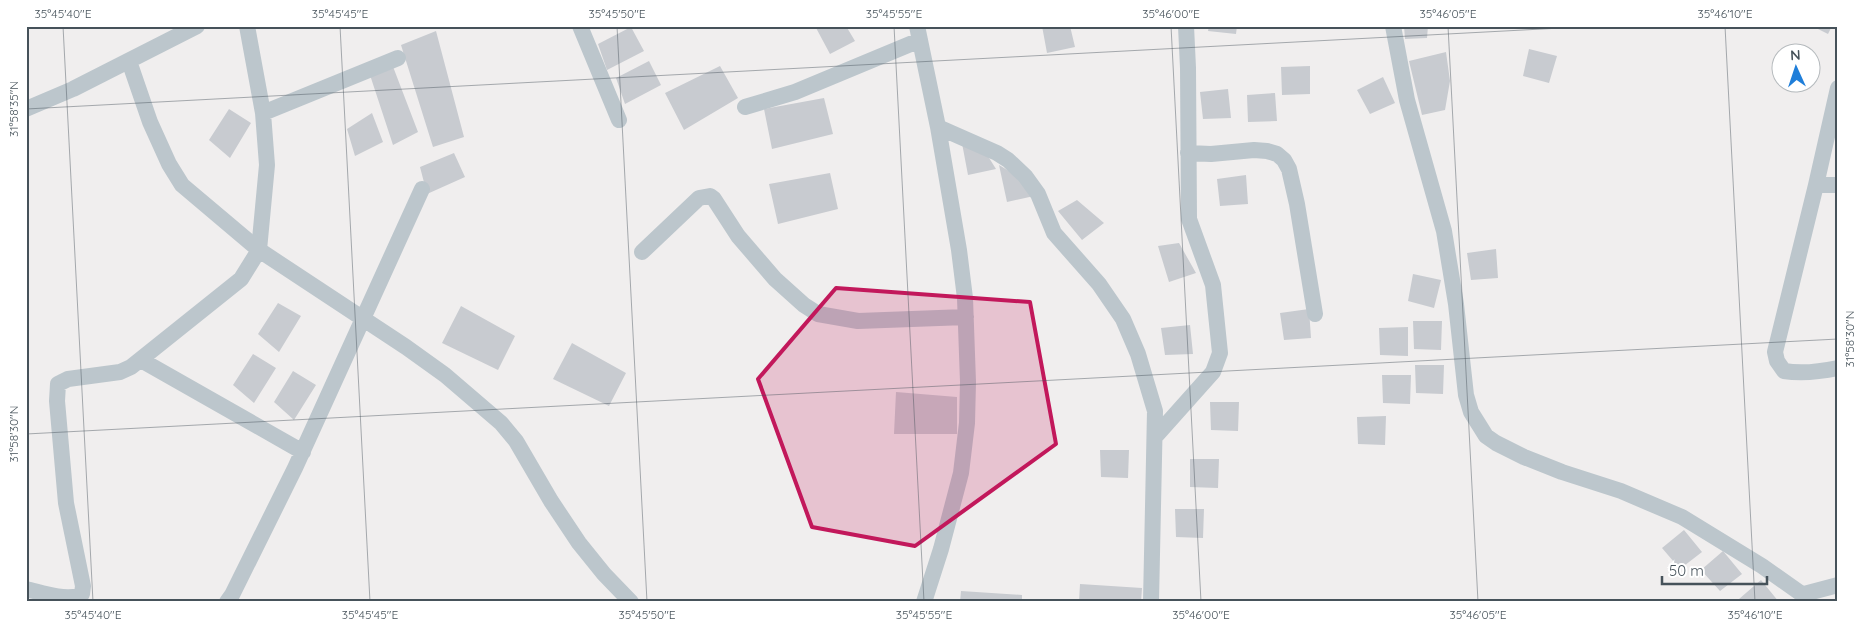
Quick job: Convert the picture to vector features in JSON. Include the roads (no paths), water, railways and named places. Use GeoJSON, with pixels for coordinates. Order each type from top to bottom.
{"type":"FeatureCollection","features":[{"type":"Feature","properties":{"kind":"street"},"geometry":{"type":"LineString","coordinates":[[26,109],[129,61],[197,26]]}},
{"type":"Feature","properties":{"kind":"street"},"geometry":{"type":"LineString","coordinates":[[26,589],[49,595],[74,597],[79,596],[83,591],[66,503],[57,401],[58,384],[68,379],[120,372],[131,367],[241,279],[259,250],[268,165],[263,113],[247,26]]}},
{"type":"Feature","properties":{"kind":"street"},"geometry":{"type":"LineString","coordinates":[[580,26],[618,120]]}},
{"type":"Feature","properties":{"kind":"street"},"geometry":{"type":"LineString","coordinates":[[1155,437],[1213,372],[1220,353],[1213,285],[1189,219],[1186,26]]}},
{"type":"Feature","properties":{"kind":"street"},"geometry":{"type":"LineString","coordinates":[[1393,26],[1407,100],[1444,231],[1456,304],[1466,395],[1471,412],[1486,436],[1524,457],[1620,491],[1682,517],[1762,566],[1808,598],[1838,585]]}},
{"type":"Feature","properties":{"kind":"street"},"geometry":{"type":"LineString","coordinates":[[745,106],[795,92],[918,33],[938,127],[959,250],[966,317],[968,382],[967,423],[961,473],[941,550],[924,602]]}},
{"type":"Feature","properties":{"kind":"street"},"geometry":{"type":"LineString","coordinates":[[263,113],[398,58]]}},
{"type":"Feature","properties":{"kind":"street"},"geometry":{"type":"LineString","coordinates":[[129,61],[150,122],[169,164],[182,185],[259,250],[445,375],[501,423],[516,441],[551,501],[579,543],[604,574],[631,602]]}},
{"type":"Feature","properties":{"kind":"street"},"geometry":{"type":"LineString","coordinates":[[1838,88],[1775,352],[1777,361],[1784,370],[1798,374],[1823,372],[1838,368]]}},
{"type":"Feature","properties":{"kind":"street"},"geometry":{"type":"LineString","coordinates":[[938,127],[997,153],[1008,160],[1035,187],[1054,233],[1099,284],[1123,319],[1138,354],[1155,410],[1150,602]]}},
{"type":"Feature","properties":{"kind":"street"},"geometry":{"type":"LineString","coordinates":[[1188,154],[1254,150],[1267,151],[1276,154],[1284,160],[1289,169],[1297,204],[1315,314]]}},
{"type":"Feature","properties":{"kind":"street"},"geometry":{"type":"LineString","coordinates":[[1816,185],[1838,185]]}},
{"type":"Feature","properties":{"kind":"street"},"geometry":{"type":"LineString","coordinates":[[227,602],[303,452],[422,189]]}},
{"type":"Feature","properties":{"kind":"street"},"geometry":{"type":"LineString","coordinates":[[642,252],[699,198],[710,196],[714,199],[738,236],[775,279],[804,305],[818,314],[858,321],[966,317]]}},
{"type":"Feature","properties":{"kind":"street"},"geometry":{"type":"LineString","coordinates":[[141,360],[303,452]]}}]}
